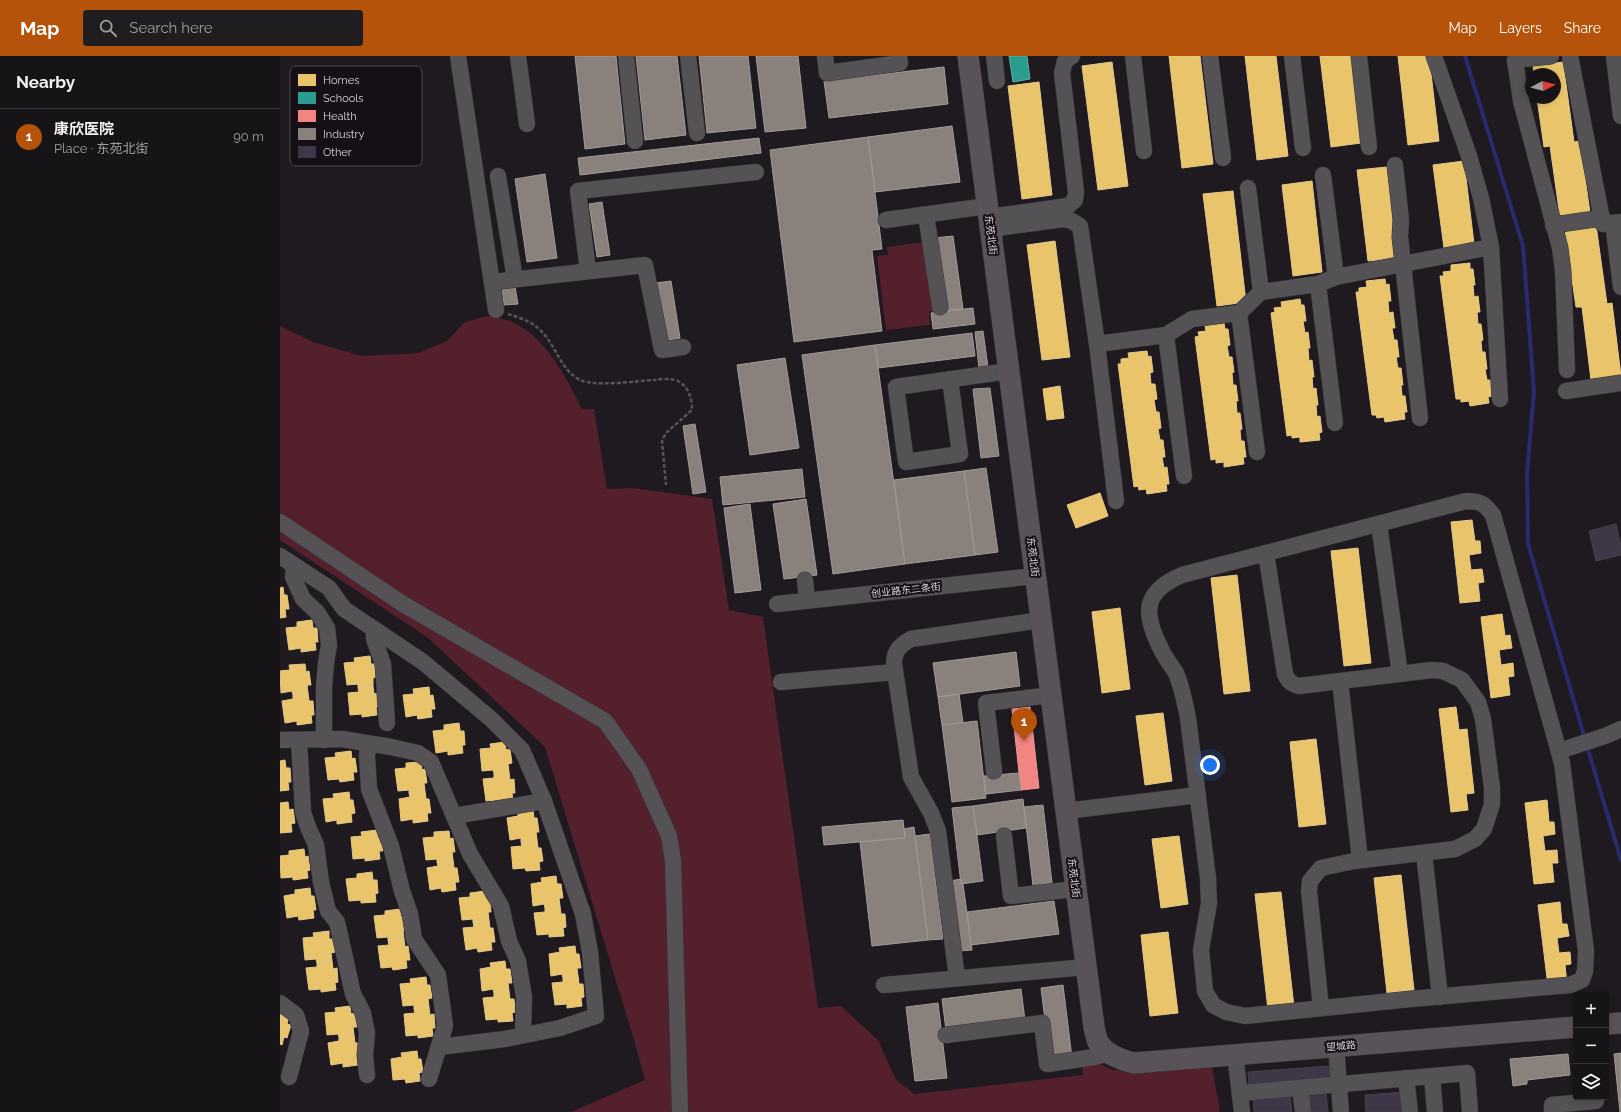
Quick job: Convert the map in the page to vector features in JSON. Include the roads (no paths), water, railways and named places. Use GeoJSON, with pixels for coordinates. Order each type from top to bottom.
{"type":"FeatureCollection","features":[{"type":"Feature","properties":{"kind":"main road","name":"东苑北街"},"geometry":{"type":"LineString","coordinates":[[968,56],[1094,1027],[1098,1042],[1109,1053]]}},
{"type":"Feature","properties":{"kind":"main road"},"geometry":{"type":"LineString","coordinates":[[1609,1024],[1621,1023]]}},
{"type":"Feature","properties":{"kind":"main road","name":"望城路"},"geometry":{"type":"LineString","coordinates":[[1109,1053],[1120,1060],[1134,1062],[1573,1027]]}},
{"type":"Feature","properties":{"kind":"street"},"geometry":{"type":"LineString","coordinates":[[458,56],[496,310]]}},
{"type":"Feature","properties":{"kind":"street"},"geometry":{"type":"LineString","coordinates":[[518,56],[527,124]]}},
{"type":"Feature","properties":{"kind":"street"},"geometry":{"type":"LineString","coordinates":[[626,56],[635,141]]}},
{"type":"Feature","properties":{"kind":"street"},"geometry":{"type":"LineString","coordinates":[[688,56],[697,133]]}},
{"type":"Feature","properties":{"kind":"street"},"geometry":{"type":"LineString","coordinates":[[825,56],[827,73],[900,63],[899,56]]}},
{"type":"Feature","properties":{"kind":"street"},"geometry":{"type":"LineString","coordinates":[[994,56],[997,80]]}},
{"type":"Feature","properties":{"kind":"street"},"geometry":{"type":"LineString","coordinates":[[1133,56],[1144,151]]}},
{"type":"Feature","properties":{"kind":"street"},"geometry":{"type":"LineString","coordinates":[[1210,56],[1223,158]]}},
{"type":"Feature","properties":{"kind":"street"},"geometry":{"type":"LineString","coordinates":[[1292,56],[1303,148]]}},
{"type":"Feature","properties":{"kind":"street"},"geometry":{"type":"LineString","coordinates":[[1359,56],[1369,147]]}},
{"type":"Feature","properties":{"kind":"street"},"geometry":{"type":"LineString","coordinates":[[1434,56],[1482,198],[1491,247],[1500,399]]}},
{"type":"Feature","properties":{"kind":"street"},"geometry":{"type":"LineString","coordinates":[[1551,56],[1515,60],[1520,101],[1560,248],[1563,270],[1567,370]]}},
{"type":"Feature","properties":{"kind":"street"},"geometry":{"type":"LineString","coordinates":[[1570,56],[1612,221],[1621,287]]}},
{"type":"Feature","properties":{"kind":"street"},"geometry":{"type":"LineString","coordinates":[[1614,56],[1621,116]]}},
{"type":"Feature","properties":{"kind":"street"},"geometry":{"type":"LineString","coordinates":[[1064,58],[1062,73],[1080,226],[1097,344],[1116,501]]}},
{"type":"Feature","properties":{"kind":"street"},"geometry":{"type":"LineString","coordinates":[[1395,165],[1402,220],[1400,237],[1420,418]]}},
{"type":"Feature","properties":{"kind":"street"},"geometry":{"type":"LineString","coordinates":[[588,271],[578,191],[756,172]]}},
{"type":"Feature","properties":{"kind":"street"},"geometry":{"type":"LineString","coordinates":[[1323,175],[1336,277]]}},
{"type":"Feature","properties":{"kind":"street"},"geometry":{"type":"LineString","coordinates":[[498,176],[515,279]]}},
{"type":"Feature","properties":{"kind":"street"},"geometry":{"type":"LineString","coordinates":[[1248,188],[1261,292]]}},
{"type":"Feature","properties":{"kind":"street"},"geometry":{"type":"LineString","coordinates":[[989,218],[1068,206],[1074,200],[1076,192]]}},
{"type":"Feature","properties":{"kind":"street"},"geometry":{"type":"LineString","coordinates":[[926,215],[940,307]]}},
{"type":"Feature","properties":{"kind":"street"},"geometry":{"type":"LineString","coordinates":[[886,220],[926,215],[1064,219],[1072,221],[1080,226]]}},
{"type":"Feature","properties":{"kind":"street"},"geometry":{"type":"LineString","coordinates":[[1553,224],[1612,221]]}},
{"type":"Feature","properties":{"kind":"street"},"geometry":{"type":"LineString","coordinates":[[1097,344],[1166,335],[1192,319],[1239,312],[1261,292],[1318,284],[1336,277],[1491,247]]}},
{"type":"Feature","properties":{"kind":"street"},"geometry":{"type":"LineString","coordinates":[[492,282],[645,265],[662,350],[683,347]]}},
{"type":"Feature","properties":{"kind":"street"},"geometry":{"type":"LineString","coordinates":[[1318,284],[1335,423]]}},
{"type":"Feature","properties":{"kind":"street"},"geometry":{"type":"LineString","coordinates":[[1239,312],[1257,452]]}},
{"type":"Feature","properties":{"kind":"street"},"geometry":{"type":"LineString","coordinates":[[1166,335],[1184,476]]}},
{"type":"Feature","properties":{"kind":"street"},"geometry":{"type":"LineString","coordinates":[[950,379],[960,454],[906,462],[896,387],[950,379],[1009,371]]}},
{"type":"Feature","properties":{"kind":"street"},"geometry":{"type":"LineString","coordinates":[[1566,391],[1621,383]]}},
{"type":"Feature","properties":{"kind":"street"},"geometry":{"type":"LineString","coordinates":[[1466,501],[1476,501],[1486,505],[1493,515],[1564,749],[1562,763],[1584,925],[1586,951],[1585,971],[1582,980],[1570,985],[1245,1016],[1226,1012],[1214,1005],[1205,991],[1201,950],[1209,903],[1208,878],[1188,718],[1184,698],[1176,674],[1161,650],[1149,619],[1150,603],[1155,592],[1173,579],[1182,575],[1379,524],[1466,501]]}},
{"type":"Feature","properties":{"kind":"street"},"geometry":{"type":"LineString","coordinates":[[280,522],[403,604],[605,722],[640,769],[669,836],[674,860],[680,1112]]}},
{"type":"Feature","properties":{"kind":"street"},"geometry":{"type":"LineString","coordinates":[[1379,524],[1400,674]]}},
{"type":"Feature","properties":{"kind":"street"},"geometry":{"type":"LineString","coordinates":[[1266,553],[1285,674],[1288,681],[1299,686],[1432,670],[1444,671],[1462,680],[1478,702],[1483,719],[1492,788],[1492,804],[1484,829],[1475,839],[1466,845],[1443,851],[1360,860],[1321,868],[1310,882],[1309,891],[1321,1008]]}},
{"type":"Feature","properties":{"kind":"street"},"geometry":{"type":"LineString","coordinates":[[280,556],[329,588],[344,609],[423,662],[491,719],[522,750],[544,801],[582,914],[590,952],[596,1016],[560,1028],[523,1034],[505,1039],[439,1047]]}},
{"type":"Feature","properties":{"kind":"street"},"geometry":{"type":"LineString","coordinates":[[294,565],[293,577],[303,599],[317,612],[327,628],[329,645],[324,686],[324,740]]}},
{"type":"Feature","properties":{"kind":"street","name":"创业路东二条街"},"geometry":{"type":"LineString","coordinates":[[777,604],[1035,576]]}},
{"type":"Feature","properties":{"kind":"street"},"geometry":{"type":"LineString","coordinates":[[805,580],[807,600]]}},
{"type":"Feature","properties":{"kind":"street"},"geometry":{"type":"LineString","coordinates":[[957,978],[938,831],[931,813],[911,777],[894,657],[898,649],[912,639],[1041,620]]}},
{"type":"Feature","properties":{"kind":"street"},"geometry":{"type":"LineString","coordinates":[[374,629],[374,639],[383,664],[387,723]]}},
{"type":"Feature","properties":{"kind":"street"},"geometry":{"type":"LineString","coordinates":[[781,682],[895,672]]}},
{"type":"Feature","properties":{"kind":"street"},"geometry":{"type":"LineString","coordinates":[[1340,681],[1360,860]]}},
{"type":"Feature","properties":{"kind":"street"},"geometry":{"type":"LineString","coordinates":[[994,771],[986,703],[1051,695]]}},
{"type":"Feature","properties":{"kind":"street"},"geometry":{"type":"LineString","coordinates":[[1564,749],[1605,736],[1621,729]]}},
{"type":"Feature","properties":{"kind":"street"},"geometry":{"type":"LineString","coordinates":[[280,740],[342,739],[418,754],[431,762],[470,854],[501,906],[509,941],[518,961],[524,997],[523,1034]]}},
{"type":"Feature","properties":{"kind":"street"},"geometry":{"type":"LineString","coordinates":[[299,740],[303,812],[316,845],[321,882],[328,911],[337,922],[353,994],[363,1013],[367,1033],[365,1055],[367,1075]]}},
{"type":"Feature","properties":{"kind":"street"},"geometry":{"type":"LineString","coordinates":[[368,744],[366,756],[370,789],[391,846],[402,891],[410,914],[414,939],[438,976],[445,1026],[429,1080]]}},
{"type":"Feature","properties":{"kind":"street"},"geometry":{"type":"LineString","coordinates":[[1066,811],[1198,795]]}},
{"type":"Feature","properties":{"kind":"street"},"geometry":{"type":"LineString","coordinates":[[454,816],[544,801]]}},
{"type":"Feature","properties":{"kind":"street"},"geometry":{"type":"LineString","coordinates":[[1004,836],[1011,896],[1076,889]]}},
{"type":"Feature","properties":{"kind":"street"},"geometry":{"type":"LineString","coordinates":[[1424,853],[1440,997]]}},
{"type":"Feature","properties":{"kind":"street"},"geometry":{"type":"LineString","coordinates":[[884,985],[1086,967]]}},
{"type":"Feature","properties":{"kind":"street"},"geometry":{"type":"LineString","coordinates":[[280,1003],[296,1015],[301,1031],[289,1077]]}},
{"type":"Feature","properties":{"kind":"street"},"geometry":{"type":"LineString","coordinates":[[946,1035],[1042,1023],[1047,1064],[1095,1058],[1109,1053]]}},
{"type":"Feature","properties":{"kind":"street"},"geometry":{"type":"LineString","coordinates":[[1336,1046],[1341,1112]]}},
{"type":"Feature","properties":{"kind":"street"},"geometry":{"type":"LineString","coordinates":[[1235,1054],[1242,1112]]}},
{"type":"Feature","properties":{"kind":"street"},"geometry":{"type":"LineString","coordinates":[[1240,1093],[1467,1073],[1470,1112]]}},
{"type":"Feature","properties":{"kind":"street"},"geometry":{"type":"LineString","coordinates":[[1432,1076],[1435,1112]]}},
{"type":"Feature","properties":{"kind":"street"},"geometry":{"type":"LineString","coordinates":[[1406,1078],[1410,1112]]}},
{"type":"Feature","properties":{"kind":"street"},"geometry":{"type":"LineString","coordinates":[[1300,1088],[1303,1112]]}},
{"type":"Feature","properties":{"kind":"street"},"geometry":{"type":"LineString","coordinates":[[1552,1112],[1552,1105],[1596,1100]]}},
{"type":"Feature","properties":{"kind":"waterway"},"geometry":{"type":"LineString","coordinates":[[1465,56],[1523,246],[1534,392],[1527,473],[1528,544],[1585,739]]}},
{"type":"Feature","properties":{"kind":"waterway"},"geometry":{"type":"LineString","coordinates":[[1587,746],[1621,860]]}},
{"type":"Feature","properties":{"kind":"place","name":"康欣医院"},"geometry":{"type":"Point","coordinates":[1024,741]}}]}
